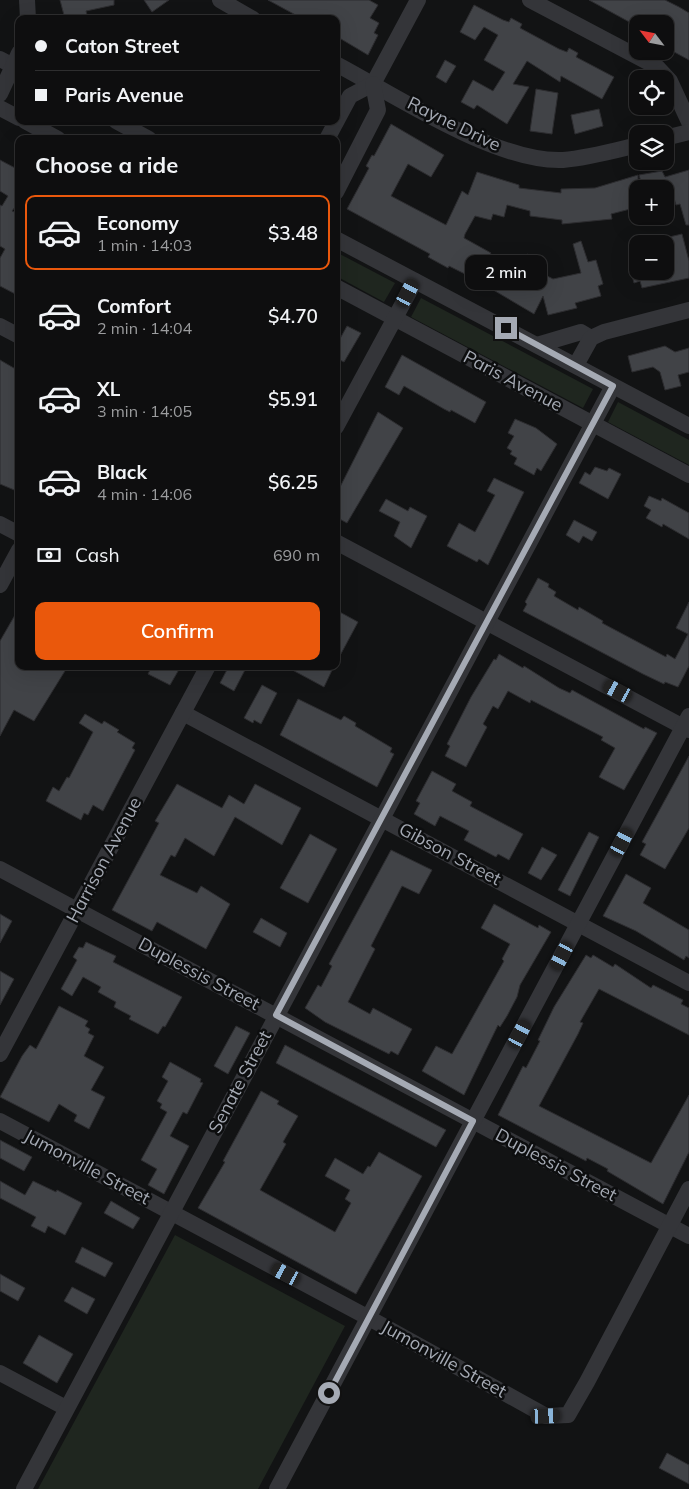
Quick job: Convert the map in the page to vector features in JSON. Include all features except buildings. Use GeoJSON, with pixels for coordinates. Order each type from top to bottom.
{"type":"FeatureCollection","features":[{"type":"Feature","properties":{"kind":"street"},"geometry":{"type":"LineString","coordinates":[[27,0],[28,15]]}},
{"type":"Feature","properties":{"kind":"street"},"geometry":{"type":"LineString","coordinates":[[220,0],[246,15]]}},
{"type":"Feature","properties":{"kind":"street"},"geometry":{"type":"LineString","coordinates":[[340,115],[350,96],[373,84],[418,0]]}},
{"type":"Feature","properties":{"kind":"street"},"geometry":{"type":"LineString","coordinates":[[530,0],[656,67],[670,81],[689,122]]}},
{"type":"Feature","properties":{"kind":"street"},"geometry":{"type":"LineString","coordinates":[[0,94],[13,62]]}},
{"type":"Feature","properties":{"kind":"street","name":"Rayne Drive"},"geometry":{"type":"LineString","coordinates":[[340,66],[475,139],[528,156],[561,160],[629,147]]}},
{"type":"Feature","properties":{"kind":"street"},"geometry":{"type":"LineString","coordinates":[[340,184],[378,110],[373,84]]}},
{"type":"Feature","properties":{"kind":"street"},"geometry":{"type":"LineString","coordinates":[[0,108],[15,116]]}},
{"type":"Feature","properties":{"kind":"street"},"geometry":{"type":"LineString","coordinates":[[32,125],[51,135]]}},
{"type":"Feature","properties":{"kind":"street"},"geometry":{"type":"LineString","coordinates":[[123,125],[142,135]]}},
{"type":"Feature","properties":{"kind":"street"},"geometry":{"type":"LineString","coordinates":[[674,136],[689,132]]}},
{"type":"Feature","properties":{"kind":"street"},"geometry":{"type":"LineString","coordinates":[[340,241],[689,426]]}},
{"type":"Feature","properties":{"kind":"street"},"geometry":{"type":"LineString","coordinates":[[340,420],[415,281]]}},
{"type":"Feature","properties":{"kind":"street","name":"Paris Avenue"},"geometry":{"type":"LineString","coordinates":[[340,289],[689,475]]}},
{"type":"Feature","properties":{"kind":"street"},"geometry":{"type":"LineString","coordinates":[[576,365],[591,338],[604,332],[689,310]]}},
{"type":"Feature","properties":{"kind":"street"},"geometry":{"type":"LineString","coordinates":[[0,326],[15,334]]}},
{"type":"Feature","properties":{"kind":"street"},"geometry":{"type":"LineString","coordinates":[[538,345],[581,332],[591,338]]}},
{"type":"Feature","properties":{"kind":"street","name":"Senate Street"},"geometry":{"type":"LineString","coordinates":[[24,1489],[613,386]]}},
{"type":"Feature","properties":{"kind":"street"},"geometry":{"type":"LineString","coordinates":[[0,524],[15,532]]}},
{"type":"Feature","properties":{"kind":"street"},"geometry":{"type":"LineString","coordinates":[[277,1489],[687,724],[340,544]]}},
{"type":"Feature","properties":{"kind":"street"},"geometry":{"type":"LineString","coordinates":[[0,585],[15,557]]}},
{"type":"Feature","properties":{"kind":"street","name":"Harrison Avenue"},"geometry":{"type":"LineString","coordinates":[[0,1054],[206,670]]}},
{"type":"Feature","properties":{"kind":"street","name":"Gibson Street"},"geometry":{"type":"LineString","coordinates":[[183,713],[689,983]]}},
{"type":"Feature","properties":{"kind":"street","name":"Duplessis Street"},"geometry":{"type":"LineString","coordinates":[[0,868],[689,1236]]}},
{"type":"Feature","properties":{"kind":"street","name":"Jumonville Street"},"geometry":{"type":"LineString","coordinates":[[0,1121],[171,1211],[546,1416],[568,1415],[669,1226]]}},
{"type":"Feature","properties":{"kind":"street"},"geometry":{"type":"LineString","coordinates":[[669,1226],[689,1189]]}},
{"type":"Feature","properties":{"kind":"street"},"geometry":{"type":"LineString","coordinates":[[0,1373],[66,1408]]}},
{"type":"Feature","properties":{"kind":"shaded area"},"geometry":{"type":"Polygon","coordinates":[[[340,254],[395,283],[384,302],[340,278],[340,254]]]}},
{"type":"Feature","properties":{"kind":"shaded area"},"geometry":{"type":"Polygon","coordinates":[[[421,298],[593,389],[583,408],[411,317],[421,298]]]}},
{"type":"Feature","properties":{"kind":"shaded area"},"geometry":{"type":"Polygon","coordinates":[[[618,402],[689,440],[689,465],[608,422],[618,402]]]}},
{"type":"Feature","properties":{"kind":"shaded area"},"geometry":{"type":"Polygon","coordinates":[[[175,1235],[345,1326],[258,1489],[38,1489],[175,1235]]]}},
{"type":"Feature","properties":{"kind":"route"},"geometry":{"type":"LineString","coordinates":[[329,1393],[473,1121],[276,1015],[613,386],[506,328]]}}]}
